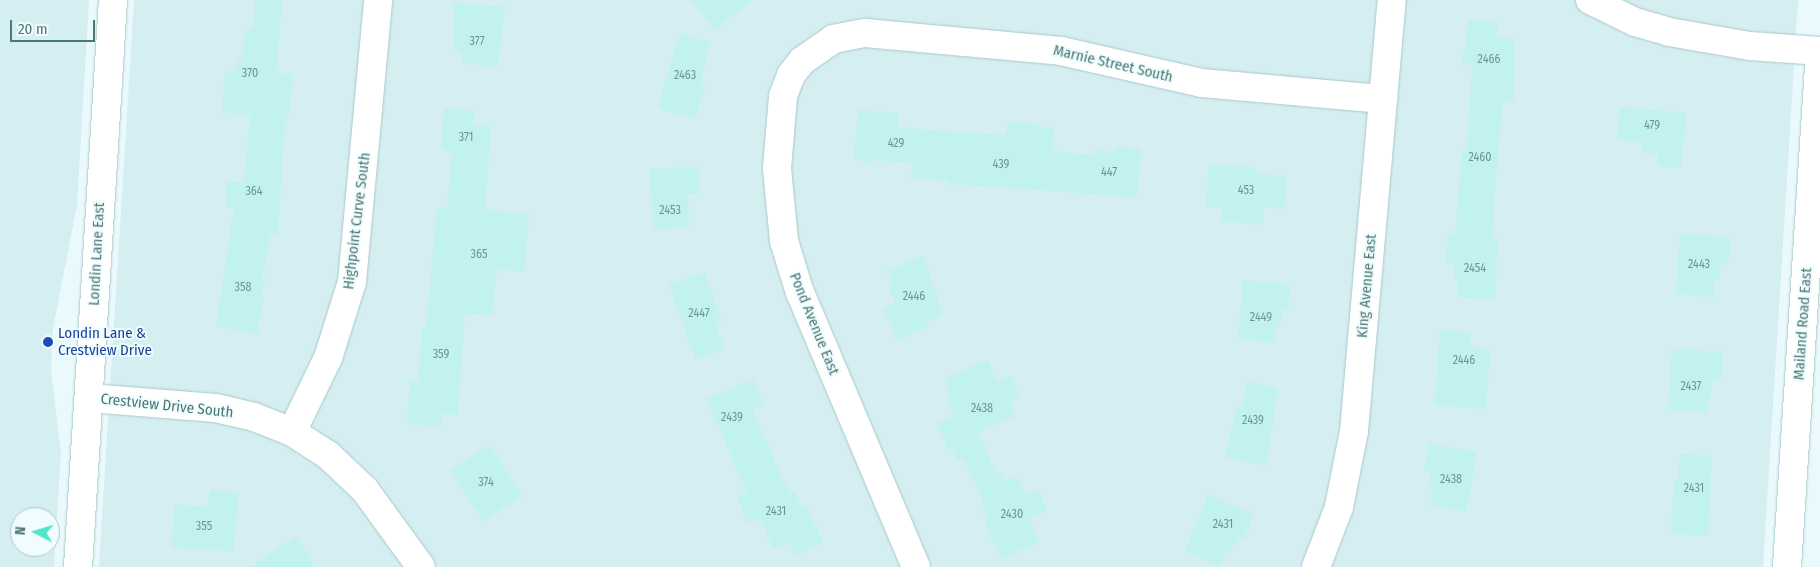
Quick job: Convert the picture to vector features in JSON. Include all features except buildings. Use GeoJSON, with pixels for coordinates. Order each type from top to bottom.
{"type":"FeatureCollection","features":[{"type":"Feature","properties":{"kind":"street","name":"Londin Lane East"},"geometry":{"type":"LineString","coordinates":[[78,567],[113,0]]}},
{"type":"Feature","properties":{"kind":"street","name":"Highpoint Curve South"},"geometry":{"type":"LineString","coordinates":[[292,432],[328,358],[352,282],[378,0]]}},
{"type":"Feature","properties":{"kind":"street","name":"King Avenue East"},"geometry":{"type":"LineString","coordinates":[[1316,567],[1339,507],[1354,431],[1392,0]]}},
{"type":"Feature","properties":{"kind":"street"},"geometry":{"type":"LineString","coordinates":[[1590,0],[1635,22],[1669,32],[1750,46],[1820,51]]}},
{"type":"Feature","properties":{"kind":"street","name":"Marnie Street South"},"geometry":{"type":"LineString","coordinates":[[794,70],[826,42],[851,34],[865,33],[1061,51],[1202,83],[1383,99]]}},
{"type":"Feature","properties":{"kind":"street","name":"Mailand Road East"},"geometry":{"type":"LineString","coordinates":[[1787,567],[1809,396],[1820,51]]}},
{"type":"Feature","properties":{"kind":"street","name":"Pond Avenue East"},"geometry":{"type":"LineString","coordinates":[[794,70],[783,96],[778,154],[778,199],[784,241],[800,293],[916,567]]}},
{"type":"Feature","properties":{"kind":"street","name":"Crestview Drive South"},"geometry":{"type":"LineString","coordinates":[[89,398],[216,408],[254,417],[292,432],[328,455],[366,490],[421,567]]}},
{"type":"Feature","properties":{"kind":"shaded area"},"geometry":{"type":"Polygon","coordinates":[[[0,0],[89,0],[77,205],[53,328],[51,371],[61,452],[58,507],[10,507],[10,557],[55,557],[54,567],[0,567],[0,0]]]}},
{"type":"Feature","properties":{"kind":"shaded area"},"geometry":{"type":"Polygon","coordinates":[[[134,0],[1798,0],[1763,567],[99,567],[134,0]]]}},
{"type":"Feature","properties":{"kind":"place","name":"Londin Lane & Crestview Drive"},"geometry":{"type":"Point","coordinates":[48,342]}}]}
